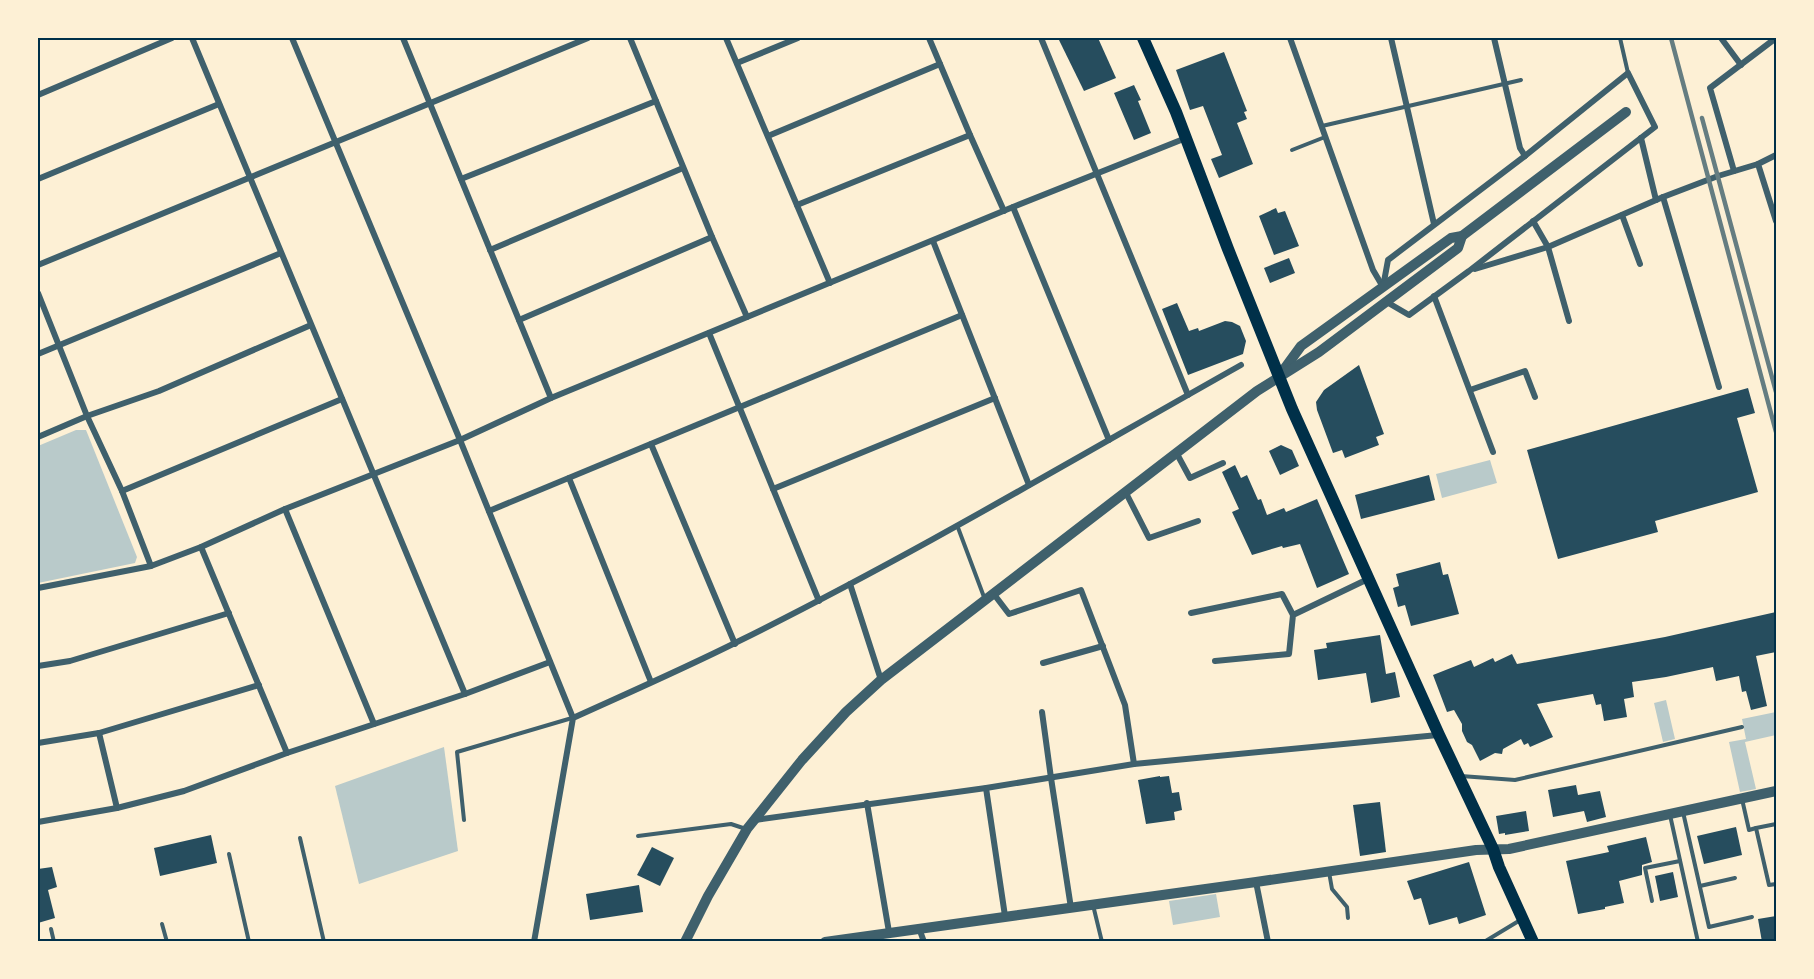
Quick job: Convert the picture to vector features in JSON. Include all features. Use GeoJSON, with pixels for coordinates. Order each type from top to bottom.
{"type":"FeatureCollection","features":[{"type":"Feature","properties":{"kind":"main road"},"geometry":{"type":"LineString","coordinates":[[1143,38],[1186,138],[1279,377],[1533,942]]}},
{"type":"Feature","properties":{"kind":"street"},"geometry":{"type":"LineString","coordinates":[[38,95],[172,38]]}},
{"type":"Feature","properties":{"kind":"street"},"geometry":{"type":"LineString","coordinates":[[192,38],[465,694]]}},
{"type":"Feature","properties":{"kind":"street"},"geometry":{"type":"LineString","coordinates":[[292,38],[573,718],[534,942]]}},
{"type":"Feature","properties":{"kind":"street"},"geometry":{"type":"LineString","coordinates":[[403,38],[551,398]]}},
{"type":"Feature","properties":{"kind":"street"},"geometry":{"type":"LineString","coordinates":[[38,265],[588,38]]}},
{"type":"Feature","properties":{"kind":"street"},"geometry":{"type":"LineString","coordinates":[[630,38],[747,317]]}},
{"type":"Feature","properties":{"kind":"street"},"geometry":{"type":"LineString","coordinates":[[726,38],[830,283]]}},
{"type":"Feature","properties":{"kind":"street"},"geometry":{"type":"LineString","coordinates":[[737,63],[798,38]]}},
{"type":"Feature","properties":{"kind":"street"},"geometry":{"type":"LineString","coordinates":[[929,38],[969,135],[1004,211]]}},
{"type":"Feature","properties":{"kind":"street"},"geometry":{"type":"LineString","coordinates":[[1041,38],[1188,395]]}},
{"type":"Feature","properties":{"kind":"street"},"geometry":{"type":"LineString","coordinates":[[1290,38],[1373,270],[1383,287]]}},
{"type":"Feature","properties":{"kind":"street"},"geometry":{"type":"LineString","coordinates":[[1391,38],[1434,224]]}},
{"type":"Feature","properties":{"kind":"street"},"geometry":{"type":"LineString","coordinates":[[1494,38],[1520,148],[1525,156]]}},
{"type":"Feature","properties":{"kind":"street"},"geometry":{"type":"LineString","coordinates":[[1721,38],[1741,64]]}},
{"type":"Feature","properties":{"kind":"street"},"geometry":{"type":"LineString","coordinates":[[1734,171],[1710,88],[1776,38]]}},
{"type":"Feature","properties":{"kind":"street"},"geometry":{"type":"LineString","coordinates":[[768,136],[939,64]]}},
{"type":"Feature","properties":{"kind":"street"},"geometry":{"type":"LineString","coordinates":[[1383,287],[1388,260],[1525,156],[1628,73],[1655,127],[1409,315],[1385,301]]}},
{"type":"Feature","properties":{"kind":"street"},"geometry":{"type":"LineString","coordinates":[[461,179],[656,101]]}},
{"type":"Feature","properties":{"kind":"street"},"geometry":{"type":"LineString","coordinates":[[38,179],[219,104]]}},
{"type":"Feature","properties":{"kind":"street"},"geometry":{"type":"LineString","coordinates":[[1279,377],[1301,346],[1450,238],[1462,236],[1626,112]]}},
{"type":"Feature","properties":{"kind":"street"},"geometry":{"type":"LineString","coordinates":[[797,205],[969,135]]}},
{"type":"Feature","properties":{"kind":"street"},"geometry":{"type":"LineString","coordinates":[[38,588],[151,566],[201,547],[285,509],[460,440],[551,398],[1186,138]]}},
{"type":"Feature","properties":{"kind":"street"},"geometry":{"type":"LineString","coordinates":[[1641,138],[1719,387]]}},
{"type":"Feature","properties":{"kind":"street"},"geometry":{"type":"LineString","coordinates":[[1469,271],[1548,247],[1659,198],[1758,164],[1776,155]]}},
{"type":"Feature","properties":{"kind":"street"},"geometry":{"type":"LineString","coordinates":[[1758,164],[1776,221]]}},
{"type":"Feature","properties":{"kind":"street"},"geometry":{"type":"LineString","coordinates":[[490,250],[683,168]]}},
{"type":"Feature","properties":{"kind":"street"},"geometry":{"type":"LineString","coordinates":[[1013,207],[1109,440]]}},
{"type":"Feature","properties":{"kind":"street"},"geometry":{"type":"LineString","coordinates":[[1622,215],[1640,264]]}},
{"type":"Feature","properties":{"kind":"street"},"geometry":{"type":"LineString","coordinates":[[1533,221],[1548,247],[1569,321]]}},
{"type":"Feature","properties":{"kind":"street"},"geometry":{"type":"LineString","coordinates":[[685,942],[708,896],[750,824],[802,760],[846,712],[880,680],[1257,391],[1308,360],[1458,248],[1462,236]]}},
{"type":"Feature","properties":{"kind":"street"},"geometry":{"type":"LineString","coordinates":[[519,320],[712,237]]}},
{"type":"Feature","properties":{"kind":"street"},"geometry":{"type":"LineString","coordinates":[[933,241],[1029,485]]}},
{"type":"Feature","properties":{"kind":"street"},"geometry":{"type":"LineString","coordinates":[[38,354],[281,253]]}},
{"type":"Feature","properties":{"kind":"street"},"geometry":{"type":"LineString","coordinates":[[38,293],[87,416],[122,491],[151,566]]}},
{"type":"Feature","properties":{"kind":"street"},"geometry":{"type":"LineString","coordinates":[[1434,296],[1493,452]]}},
{"type":"Feature","properties":{"kind":"street"},"geometry":{"type":"LineString","coordinates":[[489,511],[962,315]]}},
{"type":"Feature","properties":{"kind":"street"},"geometry":{"type":"LineString","coordinates":[[38,437],[87,416],[159,392],[311,325]]}},
{"type":"Feature","properties":{"kind":"street"},"geometry":{"type":"LineString","coordinates":[[709,333],[819,601]]}},
{"type":"Feature","properties":{"kind":"street"},"geometry":{"type":"LineString","coordinates":[[573,718],[735,644],[819,601],[1241,365]]}},
{"type":"Feature","properties":{"kind":"street"},"geometry":{"type":"LineString","coordinates":[[1470,390],[1525,371],[1535,397]]}},
{"type":"Feature","properties":{"kind":"street"},"geometry":{"type":"LineString","coordinates":[[773,489],[995,398]]}},
{"type":"Feature","properties":{"kind":"street"},"geometry":{"type":"LineString","coordinates":[[122,491],[342,399]]}},
{"type":"Feature","properties":{"kind":"street"},"geometry":{"type":"LineString","coordinates":[[651,444],[735,644]]}},
{"type":"Feature","properties":{"kind":"street"},"geometry":{"type":"LineString","coordinates":[[1177,454],[1190,478],[1223,463]]}},
{"type":"Feature","properties":{"kind":"street"},"geometry":{"type":"LineString","coordinates":[[569,478],[651,682]]}},
{"type":"Feature","properties":{"kind":"street"},"geometry":{"type":"LineString","coordinates":[[1126,493],[1149,538],[1198,521]]}},
{"type":"Feature","properties":{"kind":"street"},"geometry":{"type":"LineString","coordinates":[[285,509],[374,724]]}},
{"type":"Feature","properties":{"kind":"street"},"geometry":{"type":"LineString","coordinates":[[201,547],[287,753]]}},
{"type":"Feature","properties":{"kind":"street"},"geometry":{"type":"LineString","coordinates":[[1293,615],[1369,579]]}},
{"type":"Feature","properties":{"kind":"street"},"geometry":{"type":"LineString","coordinates":[[850,584],[880,680]]}},
{"type":"Feature","properties":{"kind":"street"},"geometry":{"type":"LineString","coordinates":[[989,596],[1009,614],[1081,590],[1125,705],[1134,764]]}},
{"type":"Feature","properties":{"kind":"street"},"geometry":{"type":"LineString","coordinates":[[1191,612],[1282,594],[1293,615],[1289,654],[1215,661]]}},
{"type":"Feature","properties":{"kind":"street"},"geometry":{"type":"LineString","coordinates":[[38,666],[70,661],[229,613]]}},
{"type":"Feature","properties":{"kind":"street"},"geometry":{"type":"LineString","coordinates":[[1043,663],[1103,646]]}},
{"type":"Feature","properties":{"kind":"street"},"geometry":{"type":"LineString","coordinates":[[38,822],[117,808],[184,791],[287,753],[465,694],[550,662]]}},
{"type":"Feature","properties":{"kind":"street"},"geometry":{"type":"LineString","coordinates":[[38,743],[99,733],[259,685]]}},
{"type":"Feature","properties":{"kind":"street"},"geometry":{"type":"LineString","coordinates":[[1042,712],[1071,908]]}},
{"type":"Feature","properties":{"kind":"street"},"geometry":{"type":"LineString","coordinates":[[99,733],[117,808]]}},
{"type":"Feature","properties":{"kind":"street"},"geometry":{"type":"LineString","coordinates":[[750,824],[867,803],[986,788],[1134,764],[1439,735]]}},
{"type":"Feature","properties":{"kind":"street"},"geometry":{"type":"LineString","coordinates":[[986,788],[1005,916]]}},
{"type":"Feature","properties":{"kind":"street"},"geometry":{"type":"LineString","coordinates":[[825,942],[1476,850],[1509,849],[1776,791]]}},
{"type":"Feature","properties":{"kind":"street"},"geometry":{"type":"LineString","coordinates":[[867,803],[889,932]]}},
{"type":"Feature","properties":{"kind":"street"},"geometry":{"type":"LineString","coordinates":[[1256,882],[1268,942]]}},
{"type":"Feature","properties":{"kind":"street"},"geometry":{"type":"LineString","coordinates":[[919,928],[924,942]]}},
{"type":"Feature","properties":{"kind":"lane"},"geometry":{"type":"LineString","coordinates":[[1620,38],[1628,73]]}},
{"type":"Feature","properties":{"kind":"lane"},"geometry":{"type":"LineString","coordinates":[[1322,126],[1521,80]]}},
{"type":"Feature","properties":{"kind":"lane"},"geometry":{"type":"LineString","coordinates":[[1292,150],[1325,136]]}},
{"type":"Feature","properties":{"kind":"lane"},"geometry":{"type":"LineString","coordinates":[[957,525],[989,596]]}},
{"type":"Feature","properties":{"kind":"lane"},"geometry":{"type":"LineString","coordinates":[[464,820],[457,752],[573,718]]}},
{"type":"Feature","properties":{"kind":"lane"},"geometry":{"type":"LineString","coordinates":[[1458,776],[1515,780],[1742,727]]}},
{"type":"Feature","properties":{"kind":"lane"},"geometry":{"type":"LineString","coordinates":[[1742,799],[1749,830],[1776,824]]}},
{"type":"Feature","properties":{"kind":"lane"},"geometry":{"type":"LineString","coordinates":[[1683,812],[1709,927],[1752,917]]}},
{"type":"Feature","properties":{"kind":"lane"},"geometry":{"type":"LineString","coordinates":[[1670,814],[1698,942]]}},
{"type":"Feature","properties":{"kind":"lane"},"geometry":{"type":"LineString","coordinates":[[638,836],[731,824],[750,824]]}},
{"type":"Feature","properties":{"kind":"lane"},"geometry":{"type":"LineString","coordinates":[[1756,828],[1769,885],[1776,884]]}},
{"type":"Feature","properties":{"kind":"lane"},"geometry":{"type":"LineString","coordinates":[[300,838],[324,942]]}},
{"type":"Feature","properties":{"kind":"lane"},"geometry":{"type":"LineString","coordinates":[[229,854],[249,942]]}},
{"type":"Feature","properties":{"kind":"lane"},"geometry":{"type":"LineString","coordinates":[[1652,901],[1645,868],[1680,861]]}},
{"type":"Feature","properties":{"kind":"lane"},"geometry":{"type":"LineString","coordinates":[[1329,872],[1332,889],[1347,908],[1348,918]]}},
{"type":"Feature","properties":{"kind":"lane"},"geometry":{"type":"LineString","coordinates":[[1700,886],[1735,878]]}},
{"type":"Feature","properties":{"kind":"lane"},"geometry":{"type":"LineString","coordinates":[[1093,904],[1102,942]]}},
{"type":"Feature","properties":{"kind":"lane"},"geometry":{"type":"LineString","coordinates":[[1484,942],[1522,919]]}},
{"type":"Feature","properties":{"kind":"lane"},"geometry":{"type":"LineString","coordinates":[[162,924],[167,942]]}},
{"type":"Feature","properties":{"kind":"lane"},"geometry":{"type":"LineString","coordinates":[[51,929],[54,942]]}},
{"type":"Feature","properties":{"kind":"shaded area"},"geometry":{"type":"Polygon","coordinates":[[[76,430],[86,430],[137,557],[135,563],[38,583],[38,446],[76,430]]]}},
{"type":"Feature","properties":{"kind":"shaded area"},"geometry":{"type":"Polygon","coordinates":[[[1490,460],[1497,483],[1442,498],[1436,474],[1490,460]]]}},
{"type":"Feature","properties":{"kind":"shaded area"},"geometry":{"type":"Polygon","coordinates":[[[1666,700],[1675,739],[1663,742],[1654,703],[1666,700]]]}},
{"type":"Feature","properties":{"kind":"shaded area"},"geometry":{"type":"Polygon","coordinates":[[[1776,712],[1776,735],[1745,742],[1756,789],[1740,792],[1729,742],[1746,739],[1742,719],[1776,712]]]}},
{"type":"Feature","properties":{"kind":"shaded area"},"geometry":{"type":"Polygon","coordinates":[[[444,747],[458,851],[359,884],[335,786],[444,747]]]}},
{"type":"Feature","properties":{"kind":"shaded area"},"geometry":{"type":"Polygon","coordinates":[[[1216,894],[1220,917],[1173,925],[1169,901],[1216,894]]]}},
{"type":"Feature","properties":{"kind":"building"},"geometry":{"type":"Polygon","coordinates":[[[1058,38],[1098,38],[1116,78],[1084,91],[1058,38]]]}},
{"type":"Feature","properties":{"kind":"building"},"geometry":{"type":"Polygon","coordinates":[[[1224,52],[1247,111],[1244,112],[1247,119],[1237,123],[1253,164],[1219,178],[1211,159],[1222,155],[1203,106],[1190,110],[1176,70],[1224,52]]]}},
{"type":"Feature","properties":{"kind":"building"},"geometry":{"type":"Polygon","coordinates":[[[1134,85],[1151,133],[1134,140],[1114,93],[1134,85]]]}},
{"type":"Feature","properties":{"kind":"building"},"geometry":{"type":"Polygon","coordinates":[[[1276,208],[1278,213],[1285,211],[1299,246],[1274,255],[1259,216],[1276,208]]]}},
{"type":"Feature","properties":{"kind":"building"},"geometry":{"type":"Polygon","coordinates":[[[1289,258],[1295,273],[1270,283],[1264,268],[1289,258]]]}},
{"type":"Feature","properties":{"kind":"building"},"geometry":{"type":"Polygon","coordinates":[[[1177,303],[1189,331],[1198,328],[1199,331],[1225,321],[1240,326],[1246,341],[1243,354],[1188,375],[1162,309],[1177,303]]]}},
{"type":"Feature","properties":{"kind":"building"},"geometry":{"type":"Polygon","coordinates":[[[1359,365],[1384,434],[1376,437],[1379,445],[1345,458],[1342,450],[1333,453],[1316,402],[1324,390],[1359,365]]]}},
{"type":"Feature","properties":{"kind":"building"},"geometry":{"type":"Polygon","coordinates":[[[1748,388],[1755,413],[1737,418],[1758,492],[1655,521],[1658,532],[1558,559],[1527,450],[1748,388]]]}},
{"type":"Feature","properties":{"kind":"building"},"geometry":{"type":"Polygon","coordinates":[[[1281,445],[1292,450],[1299,466],[1280,475],[1269,451],[1281,445]]]}},
{"type":"Feature","properties":{"kind":"building"},"geometry":{"type":"Polygon","coordinates":[[[1235,465],[1241,478],[1247,475],[1267,515],[1284,508],[1286,512],[1317,499],[1349,574],[1317,588],[1300,544],[1283,548],[1282,546],[1252,555],[1232,512],[1239,509],[1222,472],[1235,465]]]}},
{"type":"Feature","properties":{"kind":"building"},"geometry":{"type":"Polygon","coordinates":[[[1429,475],[1435,500],[1361,519],[1355,495],[1429,475]]]}},
{"type":"Feature","properties":{"kind":"building"},"geometry":{"type":"Polygon","coordinates":[[[1440,562],[1443,575],[1448,574],[1459,614],[1411,626],[1405,605],[1398,607],[1393,588],[1399,586],[1396,574],[1440,562]]]}},
{"type":"Feature","properties":{"kind":"building"},"geometry":{"type":"Polygon","coordinates":[[[1776,612],[1776,652],[1756,656],[1767,706],[1751,710],[1746,691],[1742,692],[1739,676],[1716,681],[1713,667],[1632,682],[1634,697],[1624,699],[1627,717],[1604,721],[1601,704],[1596,705],[1593,694],[1537,704],[1553,737],[1530,747],[1528,743],[1524,745],[1521,739],[1503,749],[1502,754],[1495,753],[1480,761],[1472,745],[1467,742],[1462,731],[1462,724],[1454,710],[1447,712],[1433,675],[1471,660],[1474,667],[1493,658],[1495,662],[1512,654],[1517,664],[1665,637],[1776,612]]]}},
{"type":"Feature","properties":{"kind":"building"},"geometry":{"type":"Polygon","coordinates":[[[1380,635],[1386,674],[1395,672],[1400,697],[1371,703],[1366,673],[1318,680],[1314,650],[1327,648],[1326,643],[1380,635]]]}},
{"type":"Feature","properties":{"kind":"building"},"geometry":{"type":"Polygon","coordinates":[[[1169,776],[1172,793],[1179,792],[1182,810],[1174,812],[1175,820],[1146,824],[1138,780],[1169,776]]]}},
{"type":"Feature","properties":{"kind":"building"},"geometry":{"type":"Polygon","coordinates":[[[1576,785],[1578,795],[1600,791],[1606,817],[1587,822],[1584,811],[1553,817],[1548,790],[1576,785]]]}},
{"type":"Feature","properties":{"kind":"building"},"geometry":{"type":"Polygon","coordinates":[[[1380,802],[1386,852],[1360,856],[1353,805],[1380,802]]]}},
{"type":"Feature","properties":{"kind":"building"},"geometry":{"type":"Polygon","coordinates":[[[1526,811],[1529,831],[1499,834],[1496,816],[1526,811]]]}},
{"type":"Feature","properties":{"kind":"building"},"geometry":{"type":"Polygon","coordinates":[[[1736,827],[1742,855],[1704,864],[1697,836],[1736,827]]]}},
{"type":"Feature","properties":{"kind":"building"},"geometry":{"type":"Polygon","coordinates":[[[211,835],[217,863],[160,876],[154,848],[211,835]]]}},
{"type":"Feature","properties":{"kind":"building"},"geometry":{"type":"Polygon","coordinates":[[[1646,837],[1652,862],[1642,865],[1642,875],[1619,881],[1624,903],[1578,914],[1566,861],[1609,852],[1607,846],[1646,837]]]}},
{"type":"Feature","properties":{"kind":"building"},"geometry":{"type":"Polygon","coordinates":[[[652,847],[674,858],[660,886],[637,875],[652,847]]]}},
{"type":"Feature","properties":{"kind":"building"},"geometry":{"type":"Polygon","coordinates":[[[1469,862],[1486,915],[1459,924],[1457,917],[1429,925],[1421,898],[1414,900],[1407,881],[1469,862]]]}},
{"type":"Feature","properties":{"kind":"building"},"geometry":{"type":"Polygon","coordinates":[[[52,867],[57,887],[48,890],[55,918],[38,923],[38,869],[52,867]]]}},
{"type":"Feature","properties":{"kind":"building"},"geometry":{"type":"Polygon","coordinates":[[[1673,872],[1678,897],[1660,901],[1655,876],[1673,872]]]}},
{"type":"Feature","properties":{"kind":"building"},"geometry":{"type":"Polygon","coordinates":[[[639,885],[643,912],[590,920],[586,894],[639,885]]]}},
{"type":"Feature","properties":{"kind":"building"},"geometry":{"type":"Polygon","coordinates":[[[1776,916],[1776,942],[1762,942],[1758,919],[1776,916]]]}},
{"type":"Feature","properties":{"kind":"railway"},"geometry":{"type":"LineString","coordinates":[[1671,38],[1776,432]]}},
{"type":"Feature","properties":{"kind":"railway"},"geometry":{"type":"LineString","coordinates":[[1702,118],[1776,392]]}}]}
